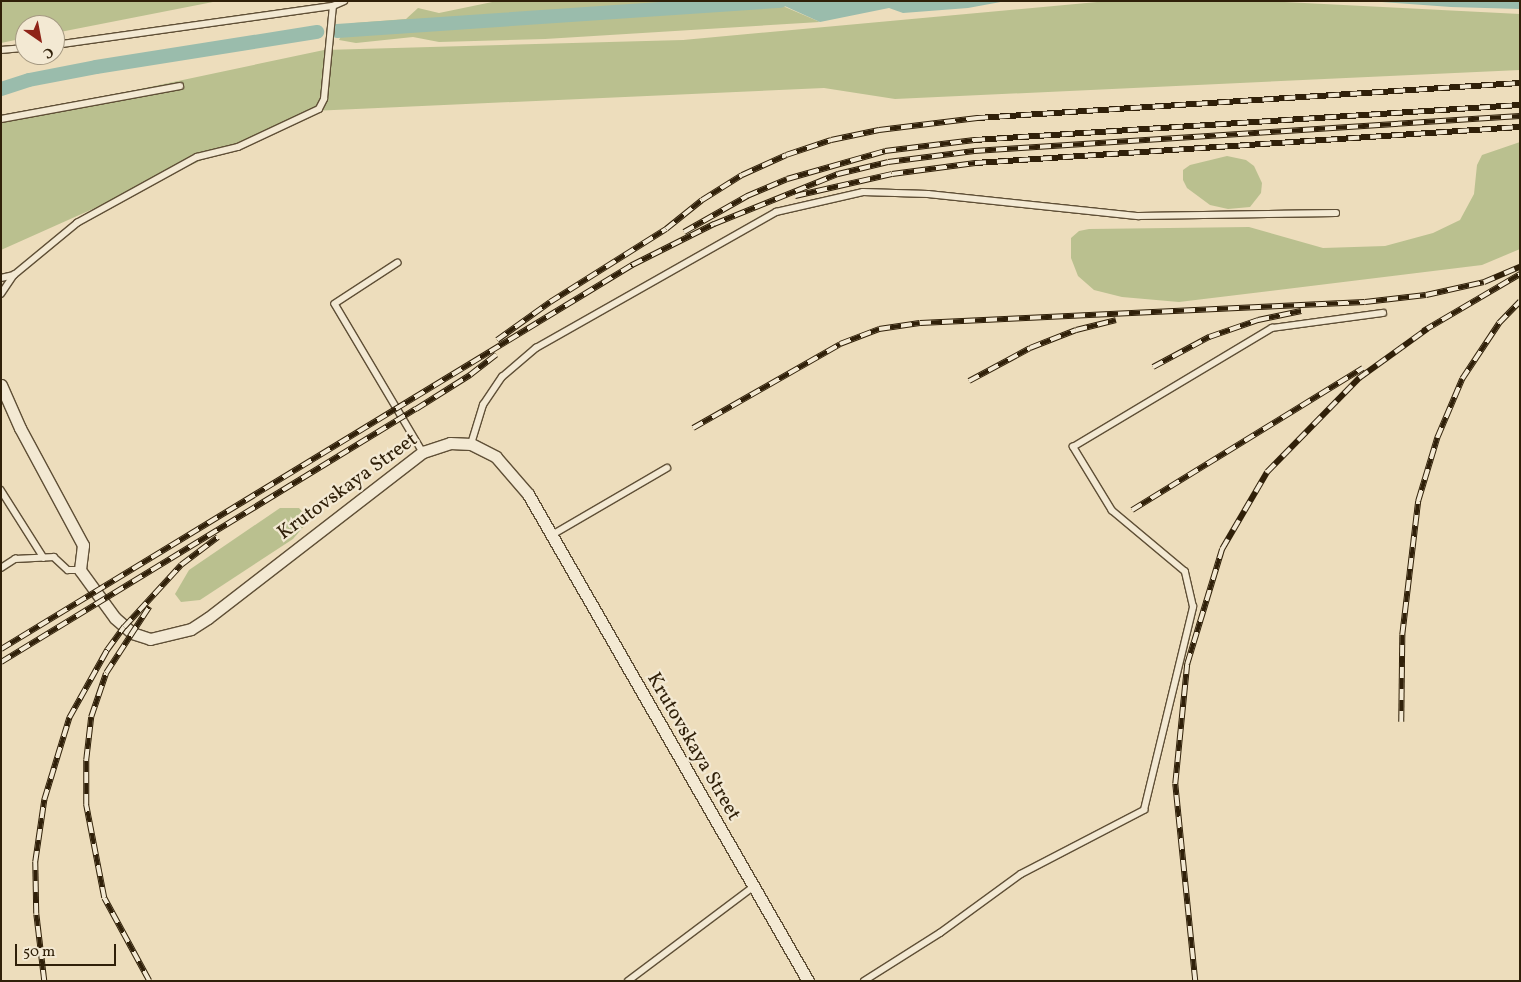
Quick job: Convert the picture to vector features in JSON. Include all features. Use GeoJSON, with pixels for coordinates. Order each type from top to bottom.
{"type":"FeatureCollection","features":[{"type":"Feature","properties":{"kind":"street"},"geometry":{"type":"LineString","coordinates":[[1,384],[20,428],[83,545],[80,570]]}},
{"type":"Feature","properties":{"kind":"street","name":"Krutovskaya Street"},"geometry":{"type":"LineString","coordinates":[[80,570],[124,627],[150,638],[168,637],[191,629],[208,618],[423,452],[442,444],[471,444],[496,457],[512,472],[552,535],[752,888],[808,981]]}},
{"type":"Feature","properties":{"kind":"lane"},"geometry":{"type":"LineString","coordinates":[[65,44],[333,6],[344,1]]}},
{"type":"Feature","properties":{"kind":"lane"},"geometry":{"type":"LineString","coordinates":[[1,294],[14,275],[77,223],[197,157],[238,147],[319,109],[324,99],[333,6]]}},
{"type":"Feature","properties":{"kind":"lane"},"geometry":{"type":"LineString","coordinates":[[1,50],[15,49]]}},
{"type":"Feature","properties":{"kind":"lane"},"geometry":{"type":"LineString","coordinates":[[1,119],[180,86]]}},
{"type":"Feature","properties":{"kind":"lane"},"geometry":{"type":"LineString","coordinates":[[471,444],[483,405],[502,376],[536,348],[776,212],[863,192],[928,194],[1139,216],[1336,213]]}},
{"type":"Feature","properties":{"kind":"lane"},"geometry":{"type":"LineString","coordinates":[[398,263],[335,304],[423,452]]}},
{"type":"Feature","properties":{"kind":"lane"},"geometry":{"type":"LineString","coordinates":[[1,278],[14,275]]}},
{"type":"Feature","properties":{"kind":"lane"},"geometry":{"type":"LineString","coordinates":[[864,981],[940,933],[1021,874],[1144,810],[1193,607],[1185,572],[1112,512],[1073,447],[1272,328],[1383,313]]}},
{"type":"Feature","properties":{"kind":"lane"},"geometry":{"type":"LineString","coordinates":[[552,535],[667,468]]}},
{"type":"Feature","properties":{"kind":"lane"},"geometry":{"type":"LineString","coordinates":[[1,490],[44,558]]}},
{"type":"Feature","properties":{"kind":"lane"},"geometry":{"type":"LineString","coordinates":[[1,568],[15,559],[54,557],[68,570],[80,570]]}},
{"type":"Feature","properties":{"kind":"lane"},"geometry":{"type":"LineString","coordinates":[[628,981],[752,888]]}},
{"type":"Feature","properties":{"kind":"green space"},"geometry":{"type":"Polygon","coordinates":[[[1,1],[218,1],[65,31],[65,15],[15,15],[15,40],[1,43],[1,1]]]}},
{"type":"Feature","properties":{"kind":"green space"},"geometry":{"type":"Polygon","coordinates":[[[497,1],[780,1],[778,4],[820,22],[545,39],[439,42],[413,37],[356,43],[339,40],[344,30],[354,23],[406,19],[418,8],[439,13],[497,1]]]}},
{"type":"Feature","properties":{"kind":"green space"},"geometry":{"type":"Polygon","coordinates":[[[1108,1],[1263,1],[1520,14],[1520,70],[895,99],[824,88],[312,111],[1,250],[1,115],[126,92],[324,50],[683,40],[1108,1]]]}},
{"type":"Feature","properties":{"kind":"green space"},"geometry":{"type":"Polygon","coordinates":[[[1520,142],[1520,249],[1482,265],[1179,302],[1122,297],[1094,290],[1078,276],[1071,258],[1071,238],[1079,231],[1089,229],[1249,227],[1323,248],[1385,246],[1433,233],[1460,220],[1474,194],[1477,165],[1482,155],[1520,142]]]}},
{"type":"Feature","properties":{"kind":"green space"},"geometry":{"type":"Polygon","coordinates":[[[1227,156],[1246,160],[1254,166],[1262,183],[1261,193],[1250,207],[1228,209],[1210,205],[1187,188],[1183,180],[1183,170],[1190,165],[1227,156]]]}},
{"type":"Feature","properties":{"kind":"green space"},"geometry":{"type":"Polygon","coordinates":[[[280,508],[299,508],[305,515],[305,525],[293,539],[200,600],[181,602],[175,594],[189,570],[280,508]]]}},
{"type":"Feature","properties":{"kind":"shaded area"},"geometry":{"type":"Polygon","coordinates":[[[780,1],[1006,1],[968,8],[903,13],[889,8],[820,22],[778,3],[780,1]]]}},
{"type":"Feature","properties":{"kind":"shaded area"},"geometry":{"type":"Polygon","coordinates":[[[1368,1],[1520,1],[1520,9],[1451,7],[1368,1]]]}},
{"type":"Feature","properties":{"kind":"waterway"},"geometry":{"type":"LineString","coordinates":[[337,31],[781,1]]}},
{"type":"Feature","properties":{"kind":"waterway"},"geometry":{"type":"LineString","coordinates":[[1,89],[29,80],[96,67],[317,32]]}},
{"type":"Feature","properties":{"kind":"railway"},"geometry":{"type":"LineString","coordinates":[[497,340],[550,302],[666,229],[702,200],[742,175],[786,155],[831,140],[879,130],[977,118],[1520,83]]}},
{"type":"Feature","properties":{"kind":"railway"},"geometry":{"type":"LineString","coordinates":[[684,232],[747,196],[787,179],[885,151],[974,140],[1520,105]]}},
{"type":"Feature","properties":{"kind":"railway"},"geometry":{"type":"LineString","coordinates":[[1,649],[632,265],[714,224],[838,174],[888,162],[974,151],[1520,116]]}},
{"type":"Feature","properties":{"kind":"railway"},"geometry":{"type":"LineString","coordinates":[[795,196],[892,174],[975,163],[1520,127]]}},
{"type":"Feature","properties":{"kind":"railway"},"geometry":{"type":"LineString","coordinates":[[693,428],[840,344],[879,329],[920,323],[1365,302],[1426,295],[1484,282],[1520,267]]}},
{"type":"Feature","properties":{"kind":"railway"},"geometry":{"type":"LineString","coordinates":[[1423,331],[1520,274]]}},
{"type":"Feature","properties":{"kind":"railway"},"geometry":{"type":"LineString","coordinates":[[1401,722],[1402,635],[1418,501],[1437,438],[1462,379],[1499,323],[1520,301]]}},
{"type":"Feature","properties":{"kind":"railway"},"geometry":{"type":"LineString","coordinates":[[1153,367],[1209,337],[1258,320],[1301,311]]}},
{"type":"Feature","properties":{"kind":"railway"},"geometry":{"type":"LineString","coordinates":[[969,381],[1030,348],[1076,330],[1116,320]]}},
{"type":"Feature","properties":{"kind":"railway"},"geometry":{"type":"LineString","coordinates":[[1195,981],[1175,784],[1187,664],[1222,549],[1267,472],[1359,378],[1427,329]]}},
{"type":"Feature","properties":{"kind":"railway"},"geometry":{"type":"LineString","coordinates":[[1,662],[416,409],[470,375],[496,355]]}},
{"type":"Feature","properties":{"kind":"railway"},"geometry":{"type":"LineString","coordinates":[[1132,510],[1363,368]]}},
{"type":"Feature","properties":{"kind":"railway"},"geometry":{"type":"LineString","coordinates":[[44,981],[36,914],[35,862],[44,800],[69,718],[107,650],[124,627],[181,565],[218,537]]}},
{"type":"Feature","properties":{"kind":"railway"},"geometry":{"type":"LineString","coordinates":[[149,607],[106,673],[91,717],[86,760],[86,805],[104,898],[149,981]]}}]}
